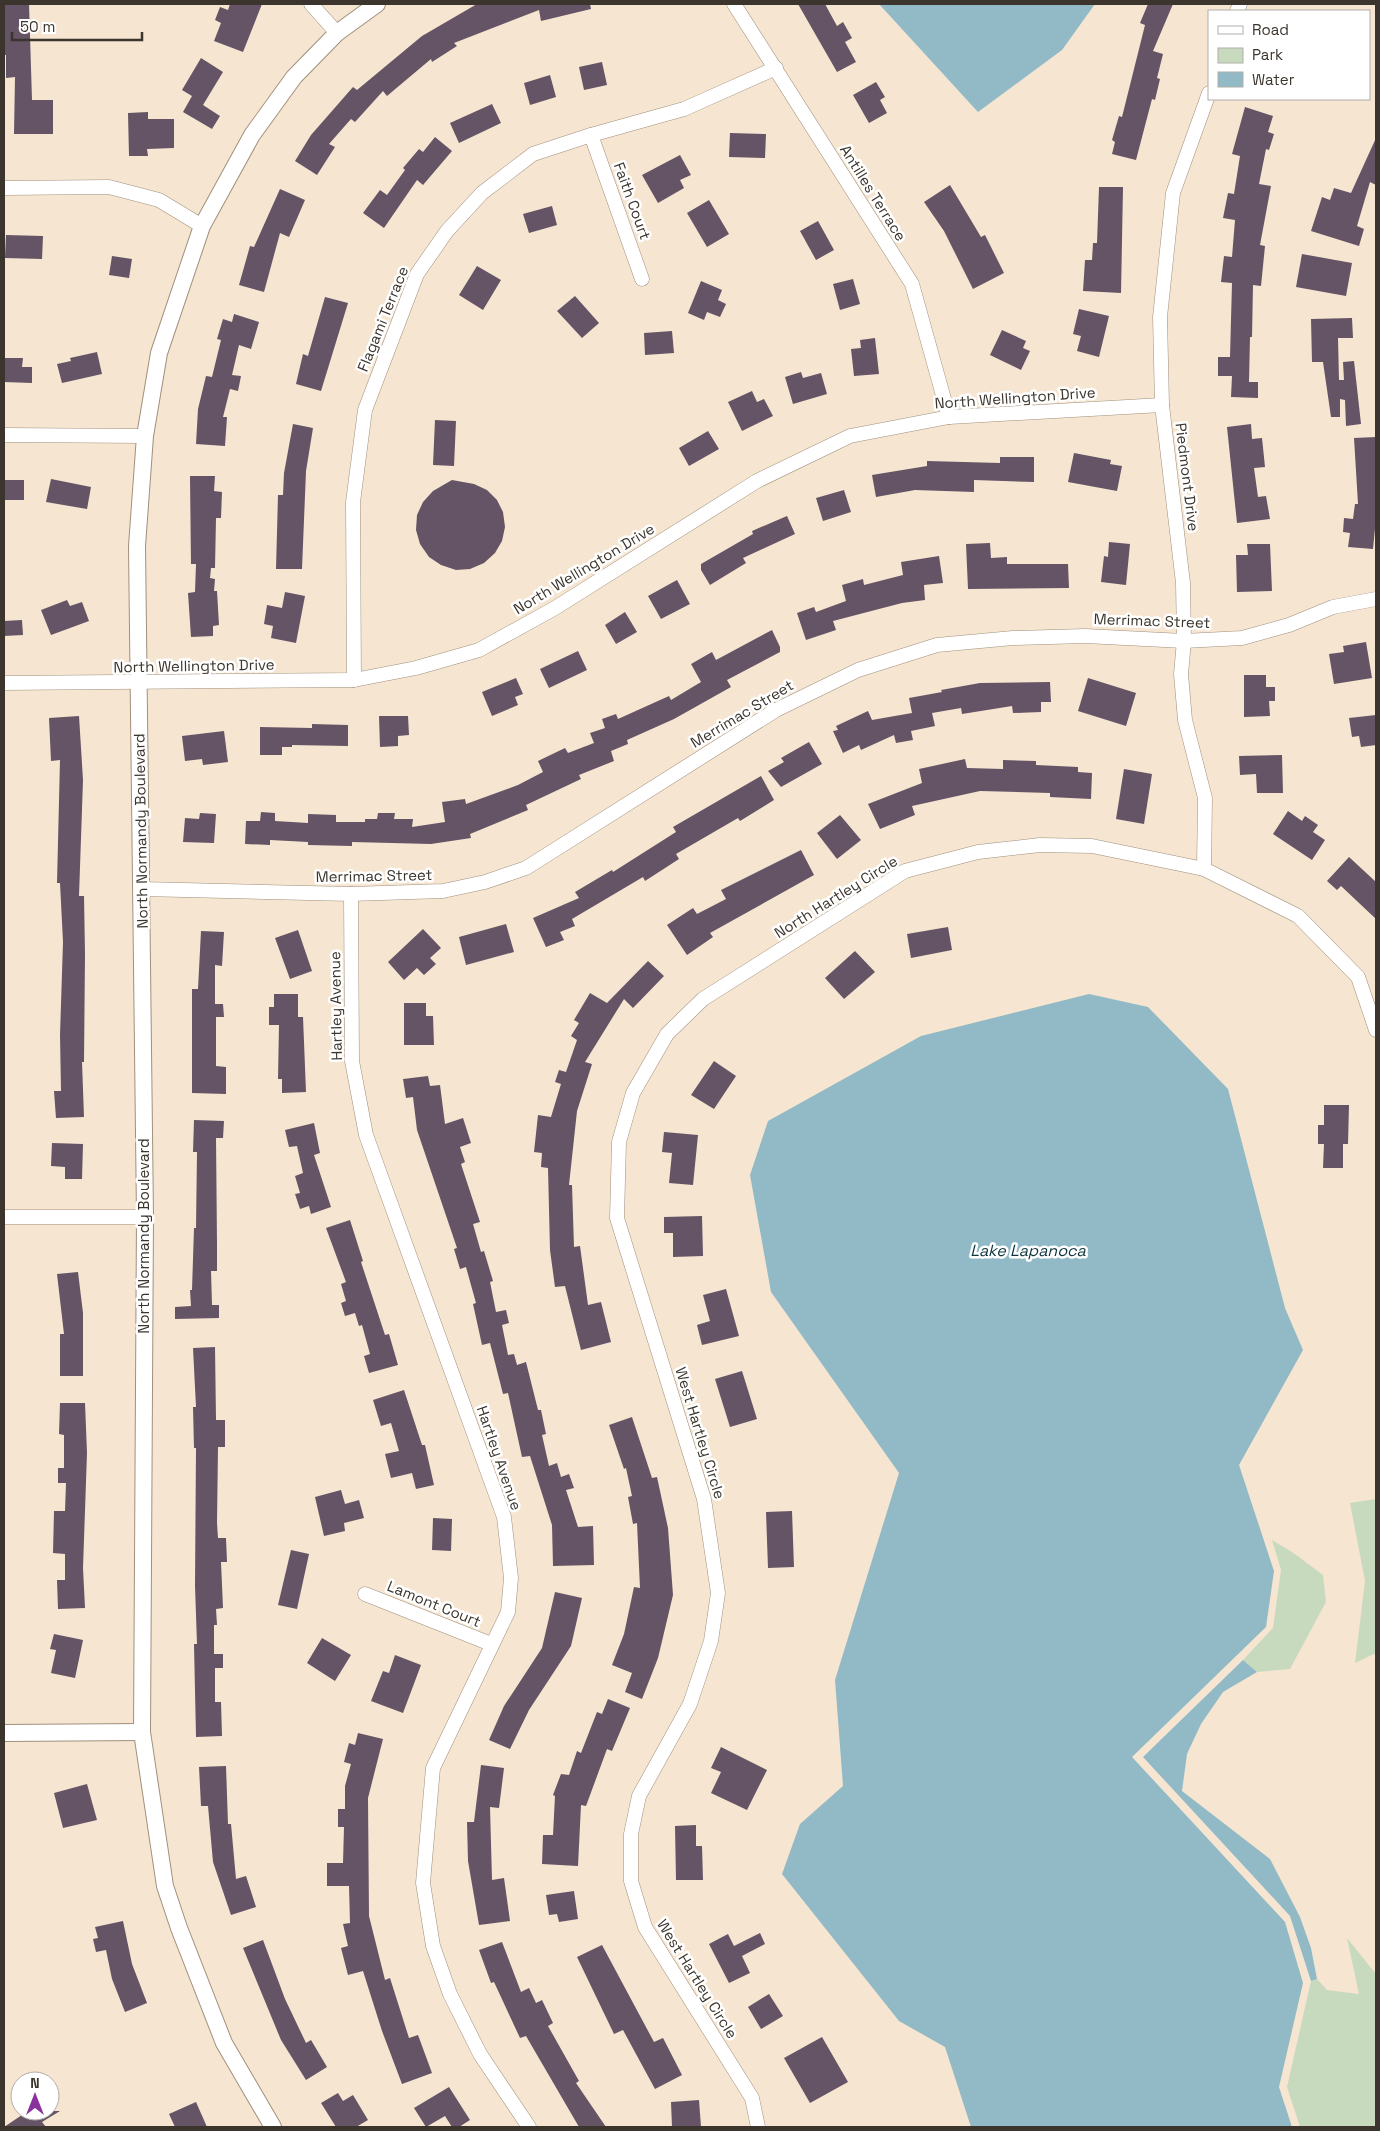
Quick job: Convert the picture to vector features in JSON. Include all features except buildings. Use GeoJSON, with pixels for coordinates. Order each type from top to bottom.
{"type":"FeatureCollection","features":[{"type":"Feature","properties":{"kind":"street"},"geometry":{"type":"LineString","coordinates":[[311,4],[337,33]]}},
{"type":"Feature","properties":{"kind":"street","name":"North Normandy Boulevard"},"geometry":{"type":"LineString","coordinates":[[273,2127],[224,2043],[179,1928],[165,1886],[142,1732],[144,1217],[137,546],[144,436],[159,353],[202,226],[252,135],[294,77],[337,33],[377,4]]}},
{"type":"Feature","properties":{"kind":"street","name":"Antilles Terrace"},"geometry":{"type":"LineString","coordinates":[[734,4],[776,68],[853,194],[912,284],[949,417]]}},
{"type":"Feature","properties":{"kind":"street","name":"Flagami Terrace"},"geometry":{"type":"LineString","coordinates":[[354,680],[353,502],[365,410],[417,274],[447,230],[482,193],[533,154],[591,135],[684,109],[776,68]]}},
{"type":"Feature","properties":{"kind":"street","name":"Piedmont Drive"},"geometry":{"type":"LineString","coordinates":[[1204,869],[1205,798],[1186,720],[1181,674],[1184,641],[1183,583],[1162,405],[1160,317],[1173,193],[1208,97]]}},
{"type":"Feature","properties":{"kind":"street","name":"Faith Court"},"geometry":{"type":"LineString","coordinates":[[591,135],[642,279]]}},
{"type":"Feature","properties":{"kind":"street"},"geometry":{"type":"LineString","coordinates":[[4,188],[109,188],[159,200],[202,226]]}},
{"type":"Feature","properties":{"kind":"street","name":"North Wellington Drive"},"geometry":{"type":"LineString","coordinates":[[4,683],[138,684],[354,680],[416,668],[479,650],[555,608],[757,481],[850,436],[949,417],[1162,405]]}},
{"type":"Feature","properties":{"kind":"street"},"geometry":{"type":"LineString","coordinates":[[4,435],[144,436]]}},
{"type":"Feature","properties":{"kind":"street","name":"Merrimac Street"},"geometry":{"type":"LineString","coordinates":[[142,889],[351,894],[443,891],[485,882],[526,868],[776,710],[858,670],[937,646],[1013,638],[1085,636],[1184,641],[1242,638],[1289,625],[1332,607],[1376,599]]}},
{"type":"Feature","properties":{"kind":"street","name":"North Hartley Circle"},"geometry":{"type":"LineString","coordinates":[[703,999],[905,871],[978,852],[1040,845],[1092,846],[1204,869],[1298,916],[1358,977],[1376,1030]]}},
{"type":"Feature","properties":{"kind":"street","name":"Hartley Avenue"},"geometry":{"type":"LineString","coordinates":[[351,894],[352,1061],[366,1135],[504,1517],[511,1578],[508,1612],[433,1768],[423,1883],[433,1946],[450,1994],[480,2054],[530,2127]]}},
{"type":"Feature","properties":{"kind":"street","name":"West Hartley Circle"},"geometry":{"type":"LineString","coordinates":[[703,999],[667,1034],[633,1092],[619,1142],[617,1218],[704,1499],[718,1593],[711,1641],[690,1704],[639,1796],[631,1834],[631,1881],[645,1928],[752,2098],[758,2127]]}},
{"type":"Feature","properties":{"kind":"street"},"geometry":{"type":"LineString","coordinates":[[4,1217],[144,1217]]}},
{"type":"Feature","properties":{"kind":"street","name":"Lamont Court"},"geometry":{"type":"LineString","coordinates":[[365,1594],[491,1644]]}},
{"type":"Feature","properties":{"kind":"street"},"geometry":{"type":"LineString","coordinates":[[4,1733],[142,1732]]}},
{"type":"Feature","properties":{"kind":"green space"},"geometry":{"type":"Polygon","coordinates":[[[1376,1499],[1376,1653],[1355,1663],[1365,1581],[1350,1503],[1376,1499]]]}},
{"type":"Feature","properties":{"kind":"green space"},"geometry":{"type":"Polygon","coordinates":[[[1272,1540],[1323,1575],[1326,1602],[1290,1669],[1257,1672],[1243,1660],[1273,1628],[1281,1570],[1272,1540]]]}},
{"type":"Feature","properties":{"kind":"green space"},"geometry":{"type":"Polygon","coordinates":[[[1347,1938],[1376,1974],[1376,2127],[1300,2127],[1287,2087],[1311,1981],[1317,1979],[1327,1990],[1359,1994],[1347,1938]]]}},
{"type":"Feature","properties":{"kind":"water"},"geometry":{"type":"Polygon","coordinates":[[[879,4],[1095,4],[1062,50],[978,112],[879,4]]]}},
{"type":"Feature","properties":{"kind":"water","name":"Lake Lapanoca"},"geometry":{"type":"Polygon","coordinates":[[[1089,994],[1148,1007],[1228,1089],[1285,1308],[1303,1350],[1239,1465],[1274,1571],[1266,1627],[1132,1757],[1285,1922],[1303,1983],[1279,2087],[1292,2127],[971,2127],[945,2047],[899,2021],[782,1874],[800,1824],[843,1786],[835,1680],[899,1473],[771,1292],[750,1175],[768,1121],[921,1036],[1089,994]]]}},
{"type":"Feature","properties":{"kind":"water"},"geometry":{"type":"Polygon","coordinates":[[[1243,1660],[1257,1672],[1223,1692],[1201,1724],[1187,1754],[1182,1791],[1270,1859],[1300,1917],[1311,1948],[1317,1979],[1311,1981],[1290,1916],[1143,1757],[1243,1660]]]}}]}
